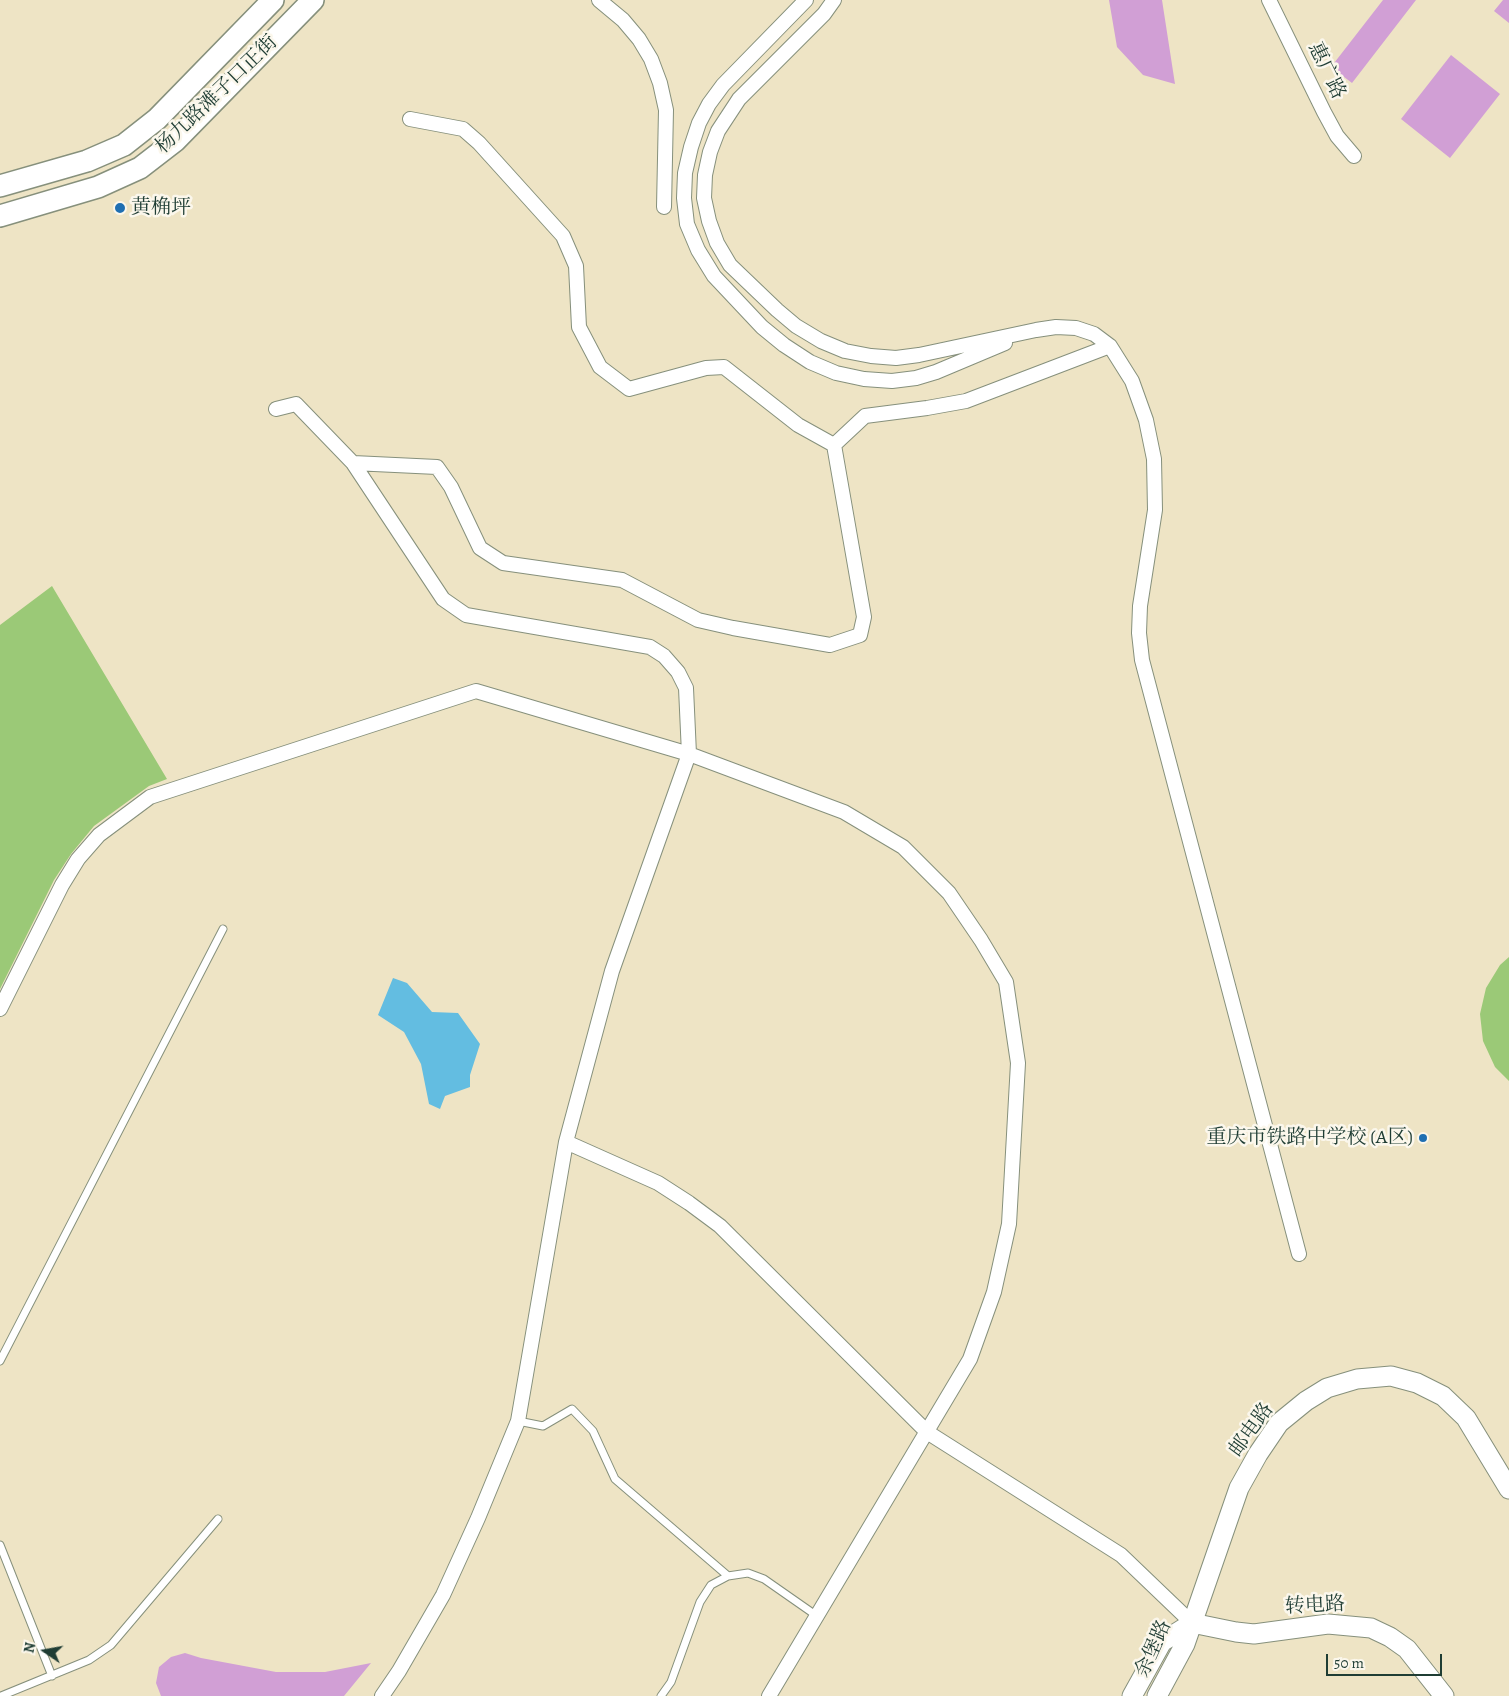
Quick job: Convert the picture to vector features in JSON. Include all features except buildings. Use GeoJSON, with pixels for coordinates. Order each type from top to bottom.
{"type":"FeatureCollection","features":[{"type":"Feature","properties":{"kind":"main road","name":"杨九路滩子口正街"},"geometry":{"type":"LineString","coordinates":[[0,186],[87,161],[124,145],[158,119],[273,0]]}},
{"type":"Feature","properties":{"kind":"main road","name":"杨九路滩子口正街"},"geometry":{"type":"LineString","coordinates":[[0,216],[98,187],[140,168],[176,141],[313,0]]}},
{"type":"Feature","properties":{"kind":"street"},"geometry":{"type":"LineString","coordinates":[[599,0],[623,20],[639,40],[651,58],[660,83],[666,110],[664,207]]}},
{"type":"Feature","properties":{"kind":"street"},"geometry":{"type":"LineString","coordinates":[[806,0],[722,85],[699,123],[685,174],[684,198],[687,224],[698,250],[714,276],[762,327],[784,345],[810,362],[836,373],[864,379],[892,381],[916,378],[936,372],[1036,330]]}},
{"type":"Feature","properties":{"kind":"street"},"geometry":{"type":"LineString","coordinates":[[834,0],[824,14],[739,99],[718,131],[710,152],[705,175],[704,198],[709,221],[717,243],[730,266],[776,310],[796,326],[821,341],[844,351],[896,358],[919,355],[1036,330],[1056,327],[1076,328],[1094,334],[1110,346],[1132,381],[1146,420],[1154,459],[1155,510],[1140,606],[1139,634],[1142,660],[1299,1254]]}},
{"type":"Feature","properties":{"kind":"street","name":"惠广路"},"geometry":{"type":"LineString","coordinates":[[1269,0],[1337,136],[1354,156]]}},
{"type":"Feature","properties":{"kind":"street"},"geometry":{"type":"LineString","coordinates":[[410,119],[463,129],[479,143],[563,236],[576,266],[579,327],[600,366],[629,389],[706,368],[724,367],[798,425],[834,445]]}},
{"type":"Feature","properties":{"kind":"street"},"geometry":{"type":"LineString","coordinates":[[834,445],[865,416],[966,402],[1110,346]]}},
{"type":"Feature","properties":{"kind":"street"},"geometry":{"type":"LineString","coordinates":[[276,409],[296,404],[353,463],[443,599],[466,615],[650,647],[664,656],[678,672],[686,688],[689,754],[612,971],[566,1142],[518,1420],[478,1518],[443,1595],[399,1671],[382,1696]]}},
{"type":"Feature","properties":{"kind":"street"},"geometry":{"type":"LineString","coordinates":[[353,463],[436,467],[451,487],[480,548],[503,563],[622,580],[698,620],[830,645],[860,634],[864,617],[834,445]]}},
{"type":"Feature","properties":{"kind":"street"},"geometry":{"type":"LineString","coordinates":[[0,1009],[62,885],[78,860],[99,835],[150,797],[476,691],[689,754],[844,812],[903,847],[949,893],[981,940],[1006,982],[1018,1063],[1009,1224],[994,1292],[970,1359],[768,1696]]}},
{"type":"Feature","properties":{"kind":"street"},"geometry":{"type":"LineString","coordinates":[[566,1142],[658,1183],[689,1202],[720,1226],[926,1432],[1121,1555],[1192,1622]]}},
{"type":"Feature","properties":{"kind":"street","name":"邮电路"},"geometry":{"type":"LineString","coordinates":[[1192,1622],[1239,1488],[1258,1454],[1279,1423],[1306,1400],[1327,1388],[1357,1380],[1391,1376],[1417,1383],[1443,1396],[1466,1418],[1509,1489]]}},
{"type":"Feature","properties":{"kind":"street","name":"余堡路"},"geometry":{"type":"LineString","coordinates":[[1132,1696],[1162,1642],[1192,1622]]}},
{"type":"Feature","properties":{"kind":"street","name":"余堡路"},"geometry":{"type":"LineString","coordinates":[[1157,1696],[1185,1644],[1192,1622]]}},
{"type":"Feature","properties":{"kind":"street","name":"转电路"},"geometry":{"type":"LineString","coordinates":[[1192,1622],[1254,1634],[1328,1624],[1371,1628],[1407,1648],[1444,1696]]}},
{"type":"Feature","properties":{"kind":"lane"},"geometry":{"type":"LineString","coordinates":[[0,1361],[223,929]]}},
{"type":"Feature","properties":{"kind":"lane"},"geometry":{"type":"LineString","coordinates":[[518,1420],[543,1426],[572,1409],[593,1431],[615,1478],[728,1576]]}},
{"type":"Feature","properties":{"kind":"lane"},"geometry":{"type":"LineString","coordinates":[[1,1696],[89,1660],[112,1644],[218,1519]]}},
{"type":"Feature","properties":{"kind":"lane"},"geometry":{"type":"LineString","coordinates":[[0,1545],[52,1676]]}},
{"type":"Feature","properties":{"kind":"lane"},"geometry":{"type":"LineString","coordinates":[[661,1696],[671,1682],[700,1602],[711,1585],[728,1576],[748,1573],[764,1579],[817,1616]]}},
{"type":"Feature","properties":{"kind":"green space"},"geometry":{"type":"Polygon","coordinates":[[[52,586],[167,779],[149,786],[94,826],[71,854],[54,880],[0,989],[0,625],[52,586]]]}},
{"type":"Feature","properties":{"kind":"green space"},"geometry":{"type":"Polygon","coordinates":[[[1509,957],[1509,1081],[1495,1067],[1483,1041],[1480,1014],[1486,988],[1500,965],[1509,957]]]}},
{"type":"Feature","properties":{"kind":"water"},"geometry":{"type":"Polygon","coordinates":[[[393,978],[407,983],[432,1012],[458,1013],[480,1044],[470,1075],[470,1087],[445,1096],[440,1109],[429,1104],[421,1064],[404,1032],[378,1015],[393,978]]]}},
{"type":"Feature","properties":{"kind":"place","name":"黄桷坪"},"geometry":{"type":"Point","coordinates":[120,208]}},
{"type":"Feature","properties":{"kind":"place","name":"重庆市铁路中学校 (A区)"},"geometry":{"type":"Point","coordinates":[1423,1138]}}]}
